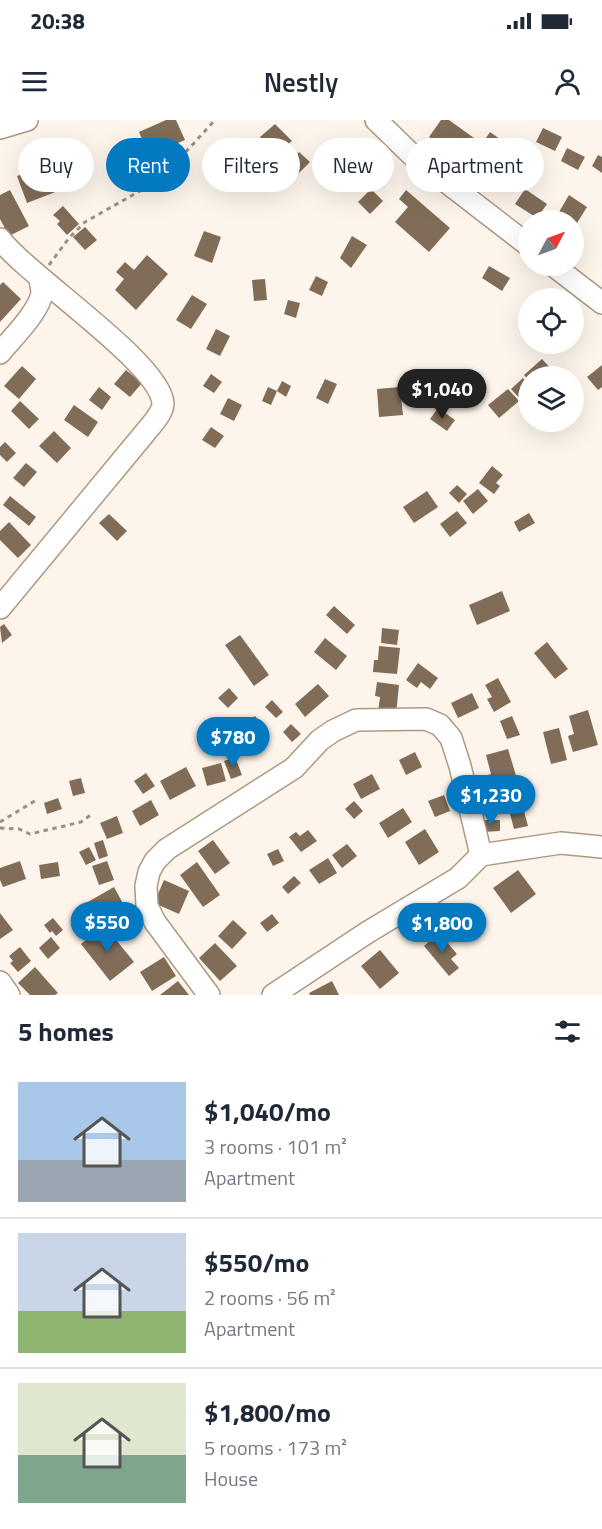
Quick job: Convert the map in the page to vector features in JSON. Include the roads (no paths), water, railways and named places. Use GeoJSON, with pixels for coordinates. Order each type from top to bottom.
{"type":"FeatureCollection","features":[{"type":"Feature","properties":{"kind":"street"},"geometry":{"type":"LineString","coordinates":[[0,128],[27,120]]}},
{"type":"Feature","properties":{"kind":"street"},"geometry":{"type":"LineString","coordinates":[[376,120],[414,157],[518,237]]}},
{"type":"Feature","properties":{"kind":"street"},"geometry":{"type":"LineString","coordinates":[[0,239],[39,278],[112,337],[150,378],[161,396],[163,405],[160,413],[144,434],[0,608]]}},
{"type":"Feature","properties":{"kind":"street"},"geometry":{"type":"LineString","coordinates":[[567,276],[602,303]]}},
{"type":"Feature","properties":{"kind":"street"},"geometry":{"type":"LineString","coordinates":[[0,353],[31,315],[39,300],[42,291],[39,278]]}},
{"type":"Feature","properties":{"kind":"street"},"geometry":{"type":"LineString","coordinates":[[208,995],[155,922],[147,906],[148,872],[167,849],[294,768],[320,740],[333,731],[356,720],[426,719],[440,725],[451,738],[457,755],[481,855]]}},
{"type":"Feature","properties":{"kind":"street"},"geometry":{"type":"LineString","coordinates":[[282,993],[368,932],[458,878],[481,855],[561,843],[602,847]]}},
{"type":"Feature","properties":{"kind":"street"},"geometry":{"type":"LineString","coordinates":[[0,982],[9,995]]}}]}
